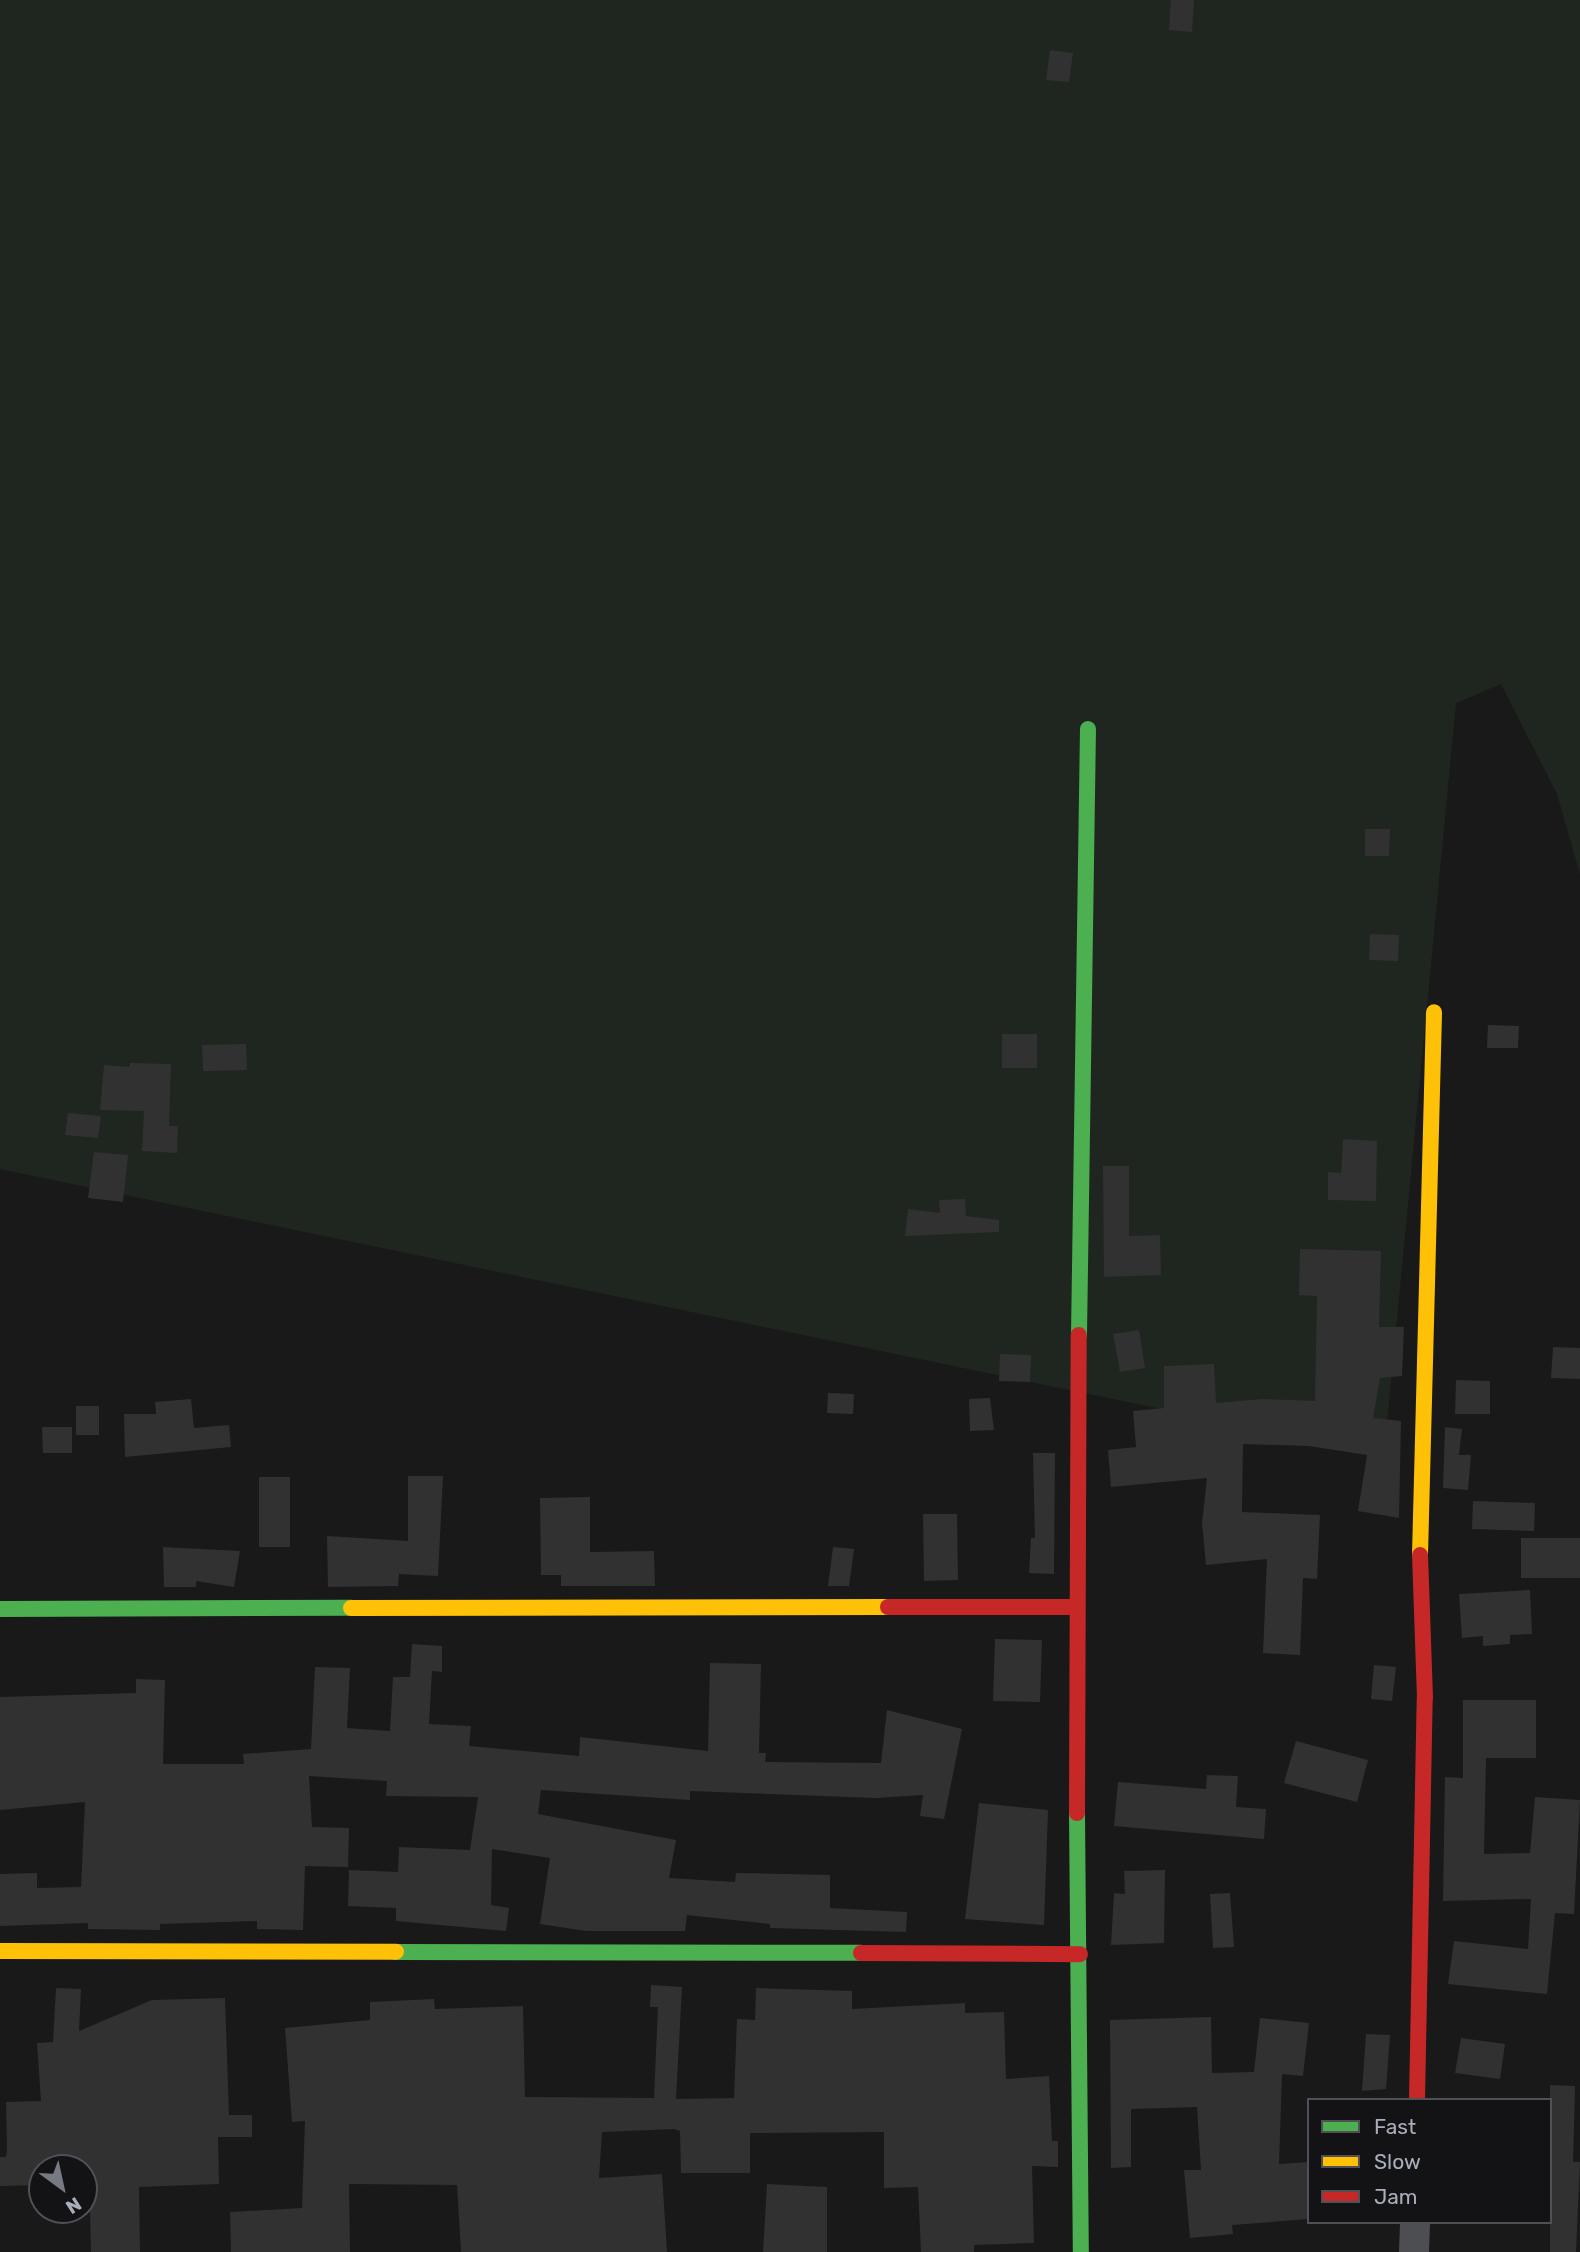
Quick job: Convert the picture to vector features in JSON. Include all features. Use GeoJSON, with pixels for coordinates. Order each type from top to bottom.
{"type":"FeatureCollection","features":[{"type":"Feature","properties":{"kind":"street"},"geometry":{"type":"LineString","coordinates":[[1081,2252],[1075,1606],[1088,729]]}},
{"type":"Feature","properties":{"kind":"street"},"geometry":{"type":"LineString","coordinates":[[1417,2098],[1425,1698],[1420,1540],[1434,1012]]}},
{"type":"Feature","properties":{"kind":"street"},"geometry":{"type":"LineString","coordinates":[[0,1609],[1075,1606]]}},
{"type":"Feature","properties":{"kind":"street"},"geometry":{"type":"LineString","coordinates":[[0,1951],[1080,1954]]}},
{"type":"Feature","properties":{"kind":"street"},"geometry":{"type":"LineString","coordinates":[[1414,2252],[1415,2224]]}},
{"type":"Feature","properties":{"kind":"shaded area"},"geometry":{"type":"Polygon","coordinates":[[[0,0],[1580,0],[1580,874],[1557,794],[1501,684],[1456,703],[1384,1455],[0,1169],[0,0]]]}},
{"type":"Feature","properties":{"kind":"building"},"geometry":{"type":"Polygon","coordinates":[[[1171,0],[1194,0],[1192,32],[1169,30],[1171,0]]]}},
{"type":"Feature","properties":{"kind":"building"},"geometry":{"type":"Polygon","coordinates":[[[1050,50],[1073,53],[1069,82],[1046,80],[1050,50]]]}},
{"type":"Feature","properties":{"kind":"building"},"geometry":{"type":"Polygon","coordinates":[[[1365,829],[1390,829],[1389,856],[1365,856],[1365,829]]]}},
{"type":"Feature","properties":{"kind":"building"},"geometry":{"type":"Polygon","coordinates":[[[1370,934],[1399,935],[1398,961],[1369,960],[1370,934]]]}},
{"type":"Feature","properties":{"kind":"building"},"geometry":{"type":"Polygon","coordinates":[[[1488,1025],[1519,1026],[1518,1048],[1487,1048],[1488,1025]]]}},
{"type":"Feature","properties":{"kind":"building"},"geometry":{"type":"Polygon","coordinates":[[[1002,1034],[1037,1034],[1037,1068],[1002,1068],[1002,1034]]]}},
{"type":"Feature","properties":{"kind":"building"},"geometry":{"type":"Polygon","coordinates":[[[246,1044],[247,1070],[203,1071],[202,1045],[246,1044]]]}},
{"type":"Feature","properties":{"kind":"building"},"geometry":{"type":"Polygon","coordinates":[[[130,1063],[171,1064],[169,1126],[178,1126],[177,1153],[142,1151],[144,1111],[100,1110],[104,1065],[130,1067],[130,1063]]]}},
{"type":"Feature","properties":{"kind":"building"},"geometry":{"type":"Polygon","coordinates":[[[68,1113],[101,1116],[98,1138],[65,1135],[68,1113]]]}},
{"type":"Feature","properties":{"kind":"building"},"geometry":{"type":"Polygon","coordinates":[[[1343,1139],[1377,1141],[1376,1201],[1328,1200],[1328,1172],[1341,1173],[1343,1139]]]}},
{"type":"Feature","properties":{"kind":"building"},"geometry":{"type":"Polygon","coordinates":[[[94,1152],[128,1155],[123,1202],[88,1198],[94,1152]]]}},
{"type":"Feature","properties":{"kind":"building"},"geometry":{"type":"Polygon","coordinates":[[[1103,1166],[1129,1166],[1129,1236],[1160,1235],[1161,1275],[1104,1277],[1103,1166]]]}},
{"type":"Feature","properties":{"kind":"building"},"geometry":{"type":"Polygon","coordinates":[[[965,1199],[966,1216],[999,1220],[999,1232],[905,1236],[908,1209],[940,1213],[939,1200],[965,1199]]]}},
{"type":"Feature","properties":{"kind":"building"},"geometry":{"type":"Polygon","coordinates":[[[1300,1249],[1381,1251],[1379,1327],[1404,1327],[1402,1376],[1380,1378],[1373,1418],[1401,1421],[1399,1518],[1358,1511],[1367,1455],[1309,1446],[1243,1444],[1242,1512],[1320,1515],[1317,1579],[1303,1578],[1300,1655],[1263,1653],[1267,1559],[1206,1565],[1202,1523],[1207,1478],[1111,1487],[1108,1450],[1136,1447],[1133,1411],[1164,1408],[1164,1366],[1214,1364],[1216,1403],[1262,1399],[1315,1401],[1317,1296],[1299,1295],[1300,1249]]]}},
{"type":"Feature","properties":{"kind":"building"},"geometry":{"type":"Polygon","coordinates":[[[1139,1330],[1145,1368],[1120,1372],[1113,1334],[1139,1330]]]}},
{"type":"Feature","properties":{"kind":"building"},"geometry":{"type":"Polygon","coordinates":[[[1553,1347],[1580,1348],[1580,1379],[1551,1378],[1553,1347]]]}},
{"type":"Feature","properties":{"kind":"building"},"geometry":{"type":"Polygon","coordinates":[[[1000,1354],[1031,1355],[1030,1382],[999,1381],[1000,1354]]]}},
{"type":"Feature","properties":{"kind":"building"},"geometry":{"type":"Polygon","coordinates":[[[1456,1380],[1490,1381],[1490,1414],[1455,1414],[1456,1380]]]}},
{"type":"Feature","properties":{"kind":"building"},"geometry":{"type":"Polygon","coordinates":[[[828,1393],[854,1394],[853,1414],[827,1413],[828,1393]]]}},
{"type":"Feature","properties":{"kind":"building"},"geometry":{"type":"Polygon","coordinates":[[[990,1398],[994,1430],[970,1431],[969,1399],[990,1398]]]}},
{"type":"Feature","properties":{"kind":"building"},"geometry":{"type":"Polygon","coordinates":[[[191,1399],[194,1428],[229,1425],[231,1447],[125,1457],[124,1414],[156,1414],[155,1402],[191,1399]]]}},
{"type":"Feature","properties":{"kind":"building"},"geometry":{"type":"Polygon","coordinates":[[[76,1406],[99,1406],[99,1435],[76,1435],[76,1406]]]}},
{"type":"Feature","properties":{"kind":"building"},"geometry":{"type":"Polygon","coordinates":[[[42,1427],[72,1427],[72,1453],[43,1453],[42,1427]]]}},
{"type":"Feature","properties":{"kind":"building"},"geometry":{"type":"Polygon","coordinates":[[[1445,1427],[1462,1429],[1459,1455],[1471,1455],[1468,1490],[1443,1488],[1445,1427]]]}},
{"type":"Feature","properties":{"kind":"building"},"geometry":{"type":"Polygon","coordinates":[[[1033,1453],[1055,1453],[1054,1574],[1029,1573],[1031,1538],[1035,1538],[1033,1453]]]}},
{"type":"Feature","properties":{"kind":"building"},"geometry":{"type":"Polygon","coordinates":[[[408,1476],[443,1476],[438,1576],[399,1574],[398,1586],[328,1587],[327,1536],[408,1541],[408,1476]]]}},
{"type":"Feature","properties":{"kind":"building"},"geometry":{"type":"Polygon","coordinates":[[[259,1477],[290,1477],[290,1547],[259,1547],[259,1477]]]}},
{"type":"Feature","properties":{"kind":"building"},"geometry":{"type":"Polygon","coordinates":[[[590,1497],[590,1552],[654,1551],[655,1586],[561,1586],[561,1575],[541,1575],[540,1498],[590,1497]]]}},
{"type":"Feature","properties":{"kind":"building"},"geometry":{"type":"Polygon","coordinates":[[[1473,1501],[1535,1503],[1534,1531],[1472,1529],[1473,1501]]]}},
{"type":"Feature","properties":{"kind":"building"},"geometry":{"type":"Polygon","coordinates":[[[923,1514],[957,1514],[958,1580],[924,1581],[923,1514]]]}},
{"type":"Feature","properties":{"kind":"building"},"geometry":{"type":"Polygon","coordinates":[[[1521,1538],[1580,1538],[1580,1578],[1521,1578],[1521,1538]]]}},
{"type":"Feature","properties":{"kind":"building"},"geometry":{"type":"Polygon","coordinates":[[[163,1547],[240,1551],[234,1587],[196,1581],[196,1587],[164,1587],[163,1547]]]}},
{"type":"Feature","properties":{"kind":"building"},"geometry":{"type":"Polygon","coordinates":[[[833,1547],[854,1549],[849,1586],[828,1586],[833,1547]]]}},
{"type":"Feature","properties":{"kind":"building"},"geometry":{"type":"Polygon","coordinates":[[[1530,1590],[1532,1634],[1510,1635],[1510,1644],[1483,1646],[1483,1636],[1462,1638],[1459,1594],[1530,1590]]]}},
{"type":"Feature","properties":{"kind":"building"},"geometry":{"type":"Polygon","coordinates":[[[995,1639],[1042,1640],[1040,1702],[993,1701],[995,1639]]]}},
{"type":"Feature","properties":{"kind":"building"},"geometry":{"type":"Polygon","coordinates":[[[412,1644],[442,1646],[442,1672],[432,1671],[429,1724],[471,1726],[469,1746],[579,1756],[580,1737],[708,1751],[710,1663],[761,1664],[759,1753],[766,1753],[765,1762],[881,1763],[887,1710],[962,1729],[944,1819],[920,1816],[923,1795],[876,1798],[690,1791],[690,1800],[541,1790],[538,1814],[676,1840],[669,1878],[735,1882],[736,1873],[830,1875],[830,1908],[907,1912],[906,1932],[770,1928],[770,1924],[687,1915],[685,1931],[586,1931],[540,1924],[550,1858],[492,1849],[491,1905],[509,1908],[506,1931],[396,1921],[396,1908],[348,1906],[349,1870],[398,1872],[399,1847],[470,1850],[478,1797],[386,1796],[387,1781],[309,1776],[312,1827],[349,1828],[348,1867],[305,1866],[303,1930],[257,1929],[257,1921],[160,1924],[160,1930],[88,1929],[88,1923],[0,1926],[0,1874],[37,1873],[37,1888],[81,1887],[85,1802],[0,1810],[0,1697],[136,1693],[136,1679],[165,1680],[163,1764],[244,1764],[243,1754],[311,1749],[315,1667],[350,1668],[347,1728],[390,1731],[393,1677],[410,1677],[412,1644]]]}},
{"type":"Feature","properties":{"kind":"building"},"geometry":{"type":"Polygon","coordinates":[[[1374,1665],[1396,1667],[1392,1701],[1371,1699],[1374,1665]]]}},
{"type":"Feature","properties":{"kind":"building"},"geometry":{"type":"Polygon","coordinates":[[[1463,1700],[1536,1700],[1536,1758],[1486,1758],[1484,1854],[1530,1853],[1535,1797],[1580,1800],[1574,1914],[1555,1913],[1547,1994],[1448,1984],[1454,1941],[1528,1949],[1531,1899],[1443,1901],[1445,1777],[1463,1778],[1463,1700]]]}},
{"type":"Feature","properties":{"kind":"building"},"geometry":{"type":"Polygon","coordinates":[[[1296,1741],[1368,1760],[1357,1802],[1284,1783],[1296,1741]]]}},
{"type":"Feature","properties":{"kind":"building"},"geometry":{"type":"Polygon","coordinates":[[[1207,1775],[1238,1776],[1236,1807],[1266,1809],[1264,1839],[1114,1826],[1118,1782],[1206,1789],[1207,1775]]]}},
{"type":"Feature","properties":{"kind":"building"},"geometry":{"type":"Polygon","coordinates":[[[979,1803],[1048,1810],[1044,1925],[965,1919],[979,1803]]]}},
{"type":"Feature","properties":{"kind":"building"},"geometry":{"type":"Polygon","coordinates":[[[1165,1870],[1164,1943],[1111,1945],[1114,1893],[1125,1894],[1124,1871],[1165,1870]]]}},
{"type":"Feature","properties":{"kind":"building"},"geometry":{"type":"Polygon","coordinates":[[[1230,1893],[1234,1947],[1213,1948],[1210,1894],[1230,1893]]]}},
{"type":"Feature","properties":{"kind":"building"},"geometry":{"type":"Polygon","coordinates":[[[651,1985],[682,1987],[676,2099],[734,2098],[737,2019],[755,2020],[756,1988],[852,1991],[852,2009],[965,2003],[965,2013],[1004,2012],[1006,2079],[1049,2076],[1052,2141],[1058,2141],[1058,2167],[1032,2166],[1034,2243],[974,2245],[974,2252],[921,2252],[918,2187],[884,2188],[884,2132],[750,2133],[750,2173],[681,2173],[680,2131],[674,2129],[602,2132],[599,2178],[662,2174],[667,2252],[461,2252],[457,2185],[349,2184],[350,2252],[231,2252],[230,2212],[302,2208],[305,2121],[292,2122],[285,2028],[370,2020],[370,2002],[434,1999],[435,2009],[523,2006],[525,2097],[654,2098],[658,2007],[650,2007],[651,1985]]]}},
{"type":"Feature","properties":{"kind":"building"},"geometry":{"type":"Polygon","coordinates":[[[56,1988],[81,1989],[79,2031],[152,2000],[225,1998],[229,2115],[252,2115],[252,2137],[218,2137],[219,2184],[139,2187],[140,2252],[91,2252],[90,2224],[98,2224],[98,2154],[28,2154],[28,2185],[0,2186],[0,2157],[6,2157],[7,2148],[6,2102],[41,2101],[37,2043],[53,2042],[56,1988]]]}},
{"type":"Feature","properties":{"kind":"building"},"geometry":{"type":"Polygon","coordinates":[[[1211,2017],[1212,2073],[1254,2072],[1260,2018],[1309,2023],[1303,2076],[1282,2074],[1279,2164],[1307,2162],[1307,2219],[1232,2225],[1233,2234],[1190,2238],[1184,2170],[1201,2170],[1197,2107],[1131,2109],[1131,2167],[1111,2168],[1110,2020],[1211,2017]]]}},
{"type":"Feature","properties":{"kind":"building"},"geometry":{"type":"Polygon","coordinates":[[[1366,2034],[1390,2035],[1386,2089],[1362,2091],[1366,2034]]]}},
{"type":"Feature","properties":{"kind":"building"},"geometry":{"type":"Polygon","coordinates":[[[1461,2038],[1505,2044],[1500,2079],[1455,2073],[1461,2038]]]}},
{"type":"Feature","properties":{"kind":"building"},"geometry":{"type":"Polygon","coordinates":[[[1550,2085],[1575,2086],[1573,2162],[1580,2162],[1576,2252],[1550,2252],[1550,2085]]]}},
{"type":"Feature","properties":{"kind":"building"},"geometry":{"type":"Polygon","coordinates":[[[767,2184],[827,2187],[827,2252],[763,2252],[767,2184]]]}},
{"type":"Feature","properties":{"kind":"traffic: fast"},"geometry":{"type":"LineString","coordinates":[[1079,1335],[1088,729]]}},
{"type":"Feature","properties":{"kind":"traffic: fast"},"geometry":{"type":"LineString","coordinates":[[0,1609],[351,1608]]}},
{"type":"Feature","properties":{"kind":"traffic: fast"},"geometry":{"type":"LineString","coordinates":[[1077,1813],[1081,2252]]}},
{"type":"Feature","properties":{"kind":"traffic: fast"},"geometry":{"type":"LineString","coordinates":[[396,1952],[861,1953]]}},
{"type":"Feature","properties":{"kind":"traffic: slow"},"geometry":{"type":"LineString","coordinates":[[1420,1555],[1434,1012]]}},
{"type":"Feature","properties":{"kind":"traffic: slow"},"geometry":{"type":"LineString","coordinates":[[351,1608],[888,1607]]}},
{"type":"Feature","properties":{"kind":"traffic: slow"},"geometry":{"type":"LineString","coordinates":[[0,1951],[396,1952]]}},
{"type":"Feature","properties":{"kind":"traffic: jam"},"geometry":{"type":"LineString","coordinates":[[1077,1813],[1079,1335]]}},
{"type":"Feature","properties":{"kind":"traffic: jam"},"geometry":{"type":"LineString","coordinates":[[1417,2098],[1425,1698],[1420,1555]]}},
{"type":"Feature","properties":{"kind":"traffic: jam"},"geometry":{"type":"LineString","coordinates":[[888,1607],[1075,1607]]}},
{"type":"Feature","properties":{"kind":"traffic: jam"},"geometry":{"type":"LineString","coordinates":[[861,1953],[1080,1954]]}}]}
